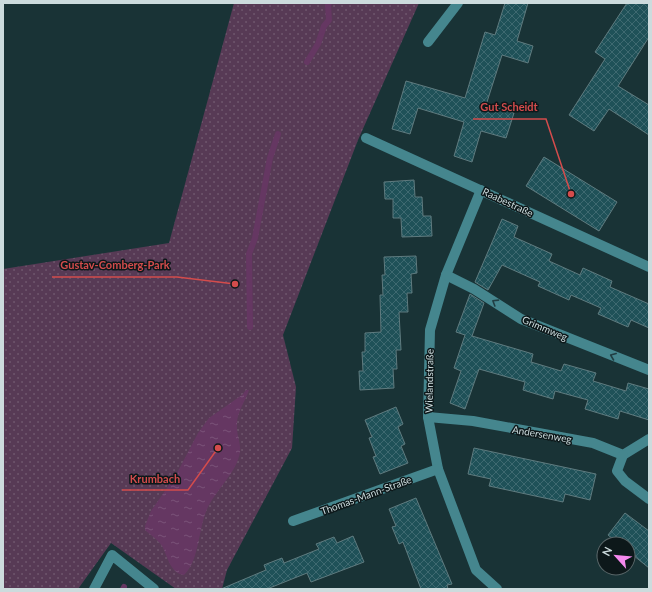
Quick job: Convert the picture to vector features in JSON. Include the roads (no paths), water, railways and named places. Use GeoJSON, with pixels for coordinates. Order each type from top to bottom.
{"type":"FeatureCollection","features":[{"type":"Feature","properties":{"kind":"street"},"geometry":{"type":"LineString","coordinates":[[428,42],[458,3]]}},
{"type":"Feature","properties":{"kind":"street","name":"Raabestraße"},"geometry":{"type":"LineString","coordinates":[[366,138],[649,267]]}},
{"type":"Feature","properties":{"kind":"street","name":"Wielandstraße"},"geometry":{"type":"LineString","coordinates":[[481,190],[446,275],[430,330],[428,417],[438,469],[476,570],[497,589]]}},
{"type":"Feature","properties":{"kind":"street","name":"Grimmweg"},"geometry":{"type":"LineString","coordinates":[[446,275],[474,288],[521,318],[649,370]]}},
{"type":"Feature","properties":{"kind":"street","name":"Andersenweg"},"geometry":{"type":"LineString","coordinates":[[428,417],[473,422],[593,443],[623,455]]}},
{"type":"Feature","properties":{"kind":"street"},"geometry":{"type":"LineString","coordinates":[[649,439],[623,455],[618,471],[625,481],[649,499]]}},
{"type":"Feature","properties":{"kind":"street","name":"Thomas-Mann-Straße"},"geometry":{"type":"LineString","coordinates":[[294,521],[438,469]]}},
{"type":"Feature","properties":{"kind":"street"},"geometry":{"type":"LineString","coordinates":[[94,589],[112,555],[154,589]]}},
{"type":"Feature","properties":{"kind":"water"},"geometry":{"type":"Polygon","coordinates":[[[246,390],[249,390],[237,420],[240,448],[238,459],[231,473],[208,507],[202,524],[196,552],[189,569],[184,575],[179,574],[172,568],[162,546],[145,530],[145,526],[151,511],[176,475],[198,433],[209,418],[242,395],[246,390]]]}},
{"type":"Feature","properties":{"kind":"waterway"},"geometry":{"type":"LineString","coordinates":[[307,62],[318,44],[324,26],[329,20],[329,3]]}},
{"type":"Feature","properties":{"kind":"waterway"},"geometry":{"type":"LineString","coordinates":[[250,327],[249,254],[255,238],[270,158],[278,134]]}},
{"type":"Feature","properties":{"kind":"place","name":"Gut Scheidt"},"geometry":{"type":"Point","coordinates":[571,194]}},
{"type":"Feature","properties":{"kind":"place","name":"Gustav-Comberg-Park"},"geometry":{"type":"Point","coordinates":[235,284]}},
{"type":"Feature","properties":{"kind":"place","name":"Krumbach"},"geometry":{"type":"Point","coordinates":[218,448]}}]}
